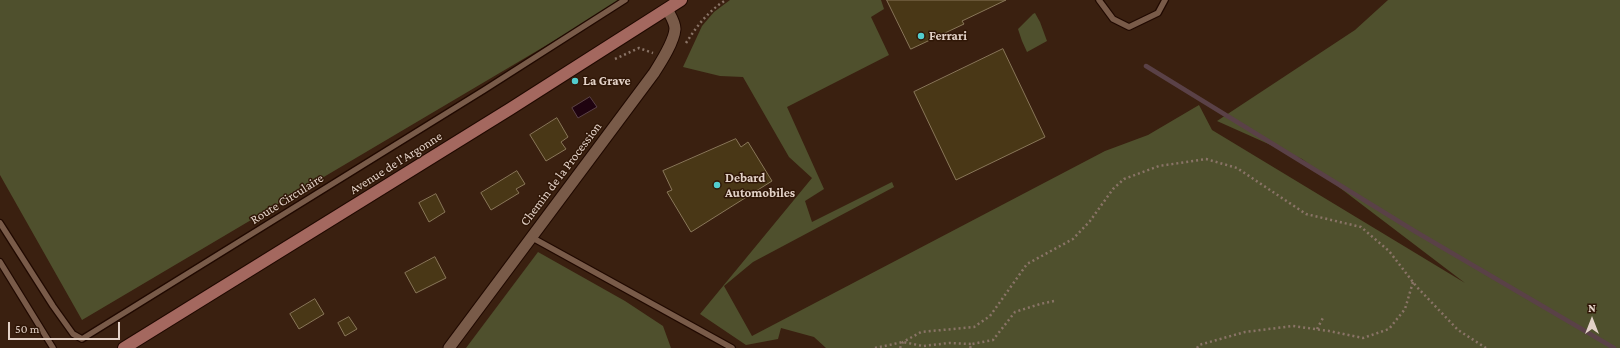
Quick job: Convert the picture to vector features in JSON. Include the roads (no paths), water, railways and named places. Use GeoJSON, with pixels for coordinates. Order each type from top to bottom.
{"type":"FeatureCollection","features":[{"type":"Feature","properties":{"kind":"main road","name":"Avenue de l'Argonne"},"geometry":{"type":"LineString","coordinates":[[124,348],[510,109],[681,0]]}},
{"type":"Feature","properties":{"kind":"street","name":"Chemin de la Procession"},"geometry":{"type":"LineString","coordinates":[[449,348],[654,73],[664,56],[675,30],[673,19],[667,9]]}},
{"type":"Feature","properties":{"kind":"lane","name":"Route Circulaire"},"geometry":{"type":"LineString","coordinates":[[0,223],[73,334],[82,339],[625,0]]}},
{"type":"Feature","properties":{"kind":"lane"},"geometry":{"type":"LineString","coordinates":[[1099,0],[1113,19],[1129,27],[1158,13],[1165,0]]}},
{"type":"Feature","properties":{"kind":"lane"},"geometry":{"type":"LineString","coordinates":[[531,237],[732,348]]}},
{"type":"Feature","properties":{"kind":"lane"},"geometry":{"type":"LineString","coordinates":[[0,262],[53,348]]}},
{"type":"Feature","properties":{"kind":"waterway"},"geometry":{"type":"LineString","coordinates":[[1146,66],[1416,232],[1614,348]]}},
{"type":"Feature","properties":{"kind":"place","name":"Ferrari"},"geometry":{"type":"Point","coordinates":[921,36]}},
{"type":"Feature","properties":{"kind":"place","name":"La Grave"},"geometry":{"type":"Point","coordinates":[575,81]}},
{"type":"Feature","properties":{"kind":"place","name":"Debard Automobiles"},"geometry":{"type":"Point","coordinates":[717,185]}}]}
